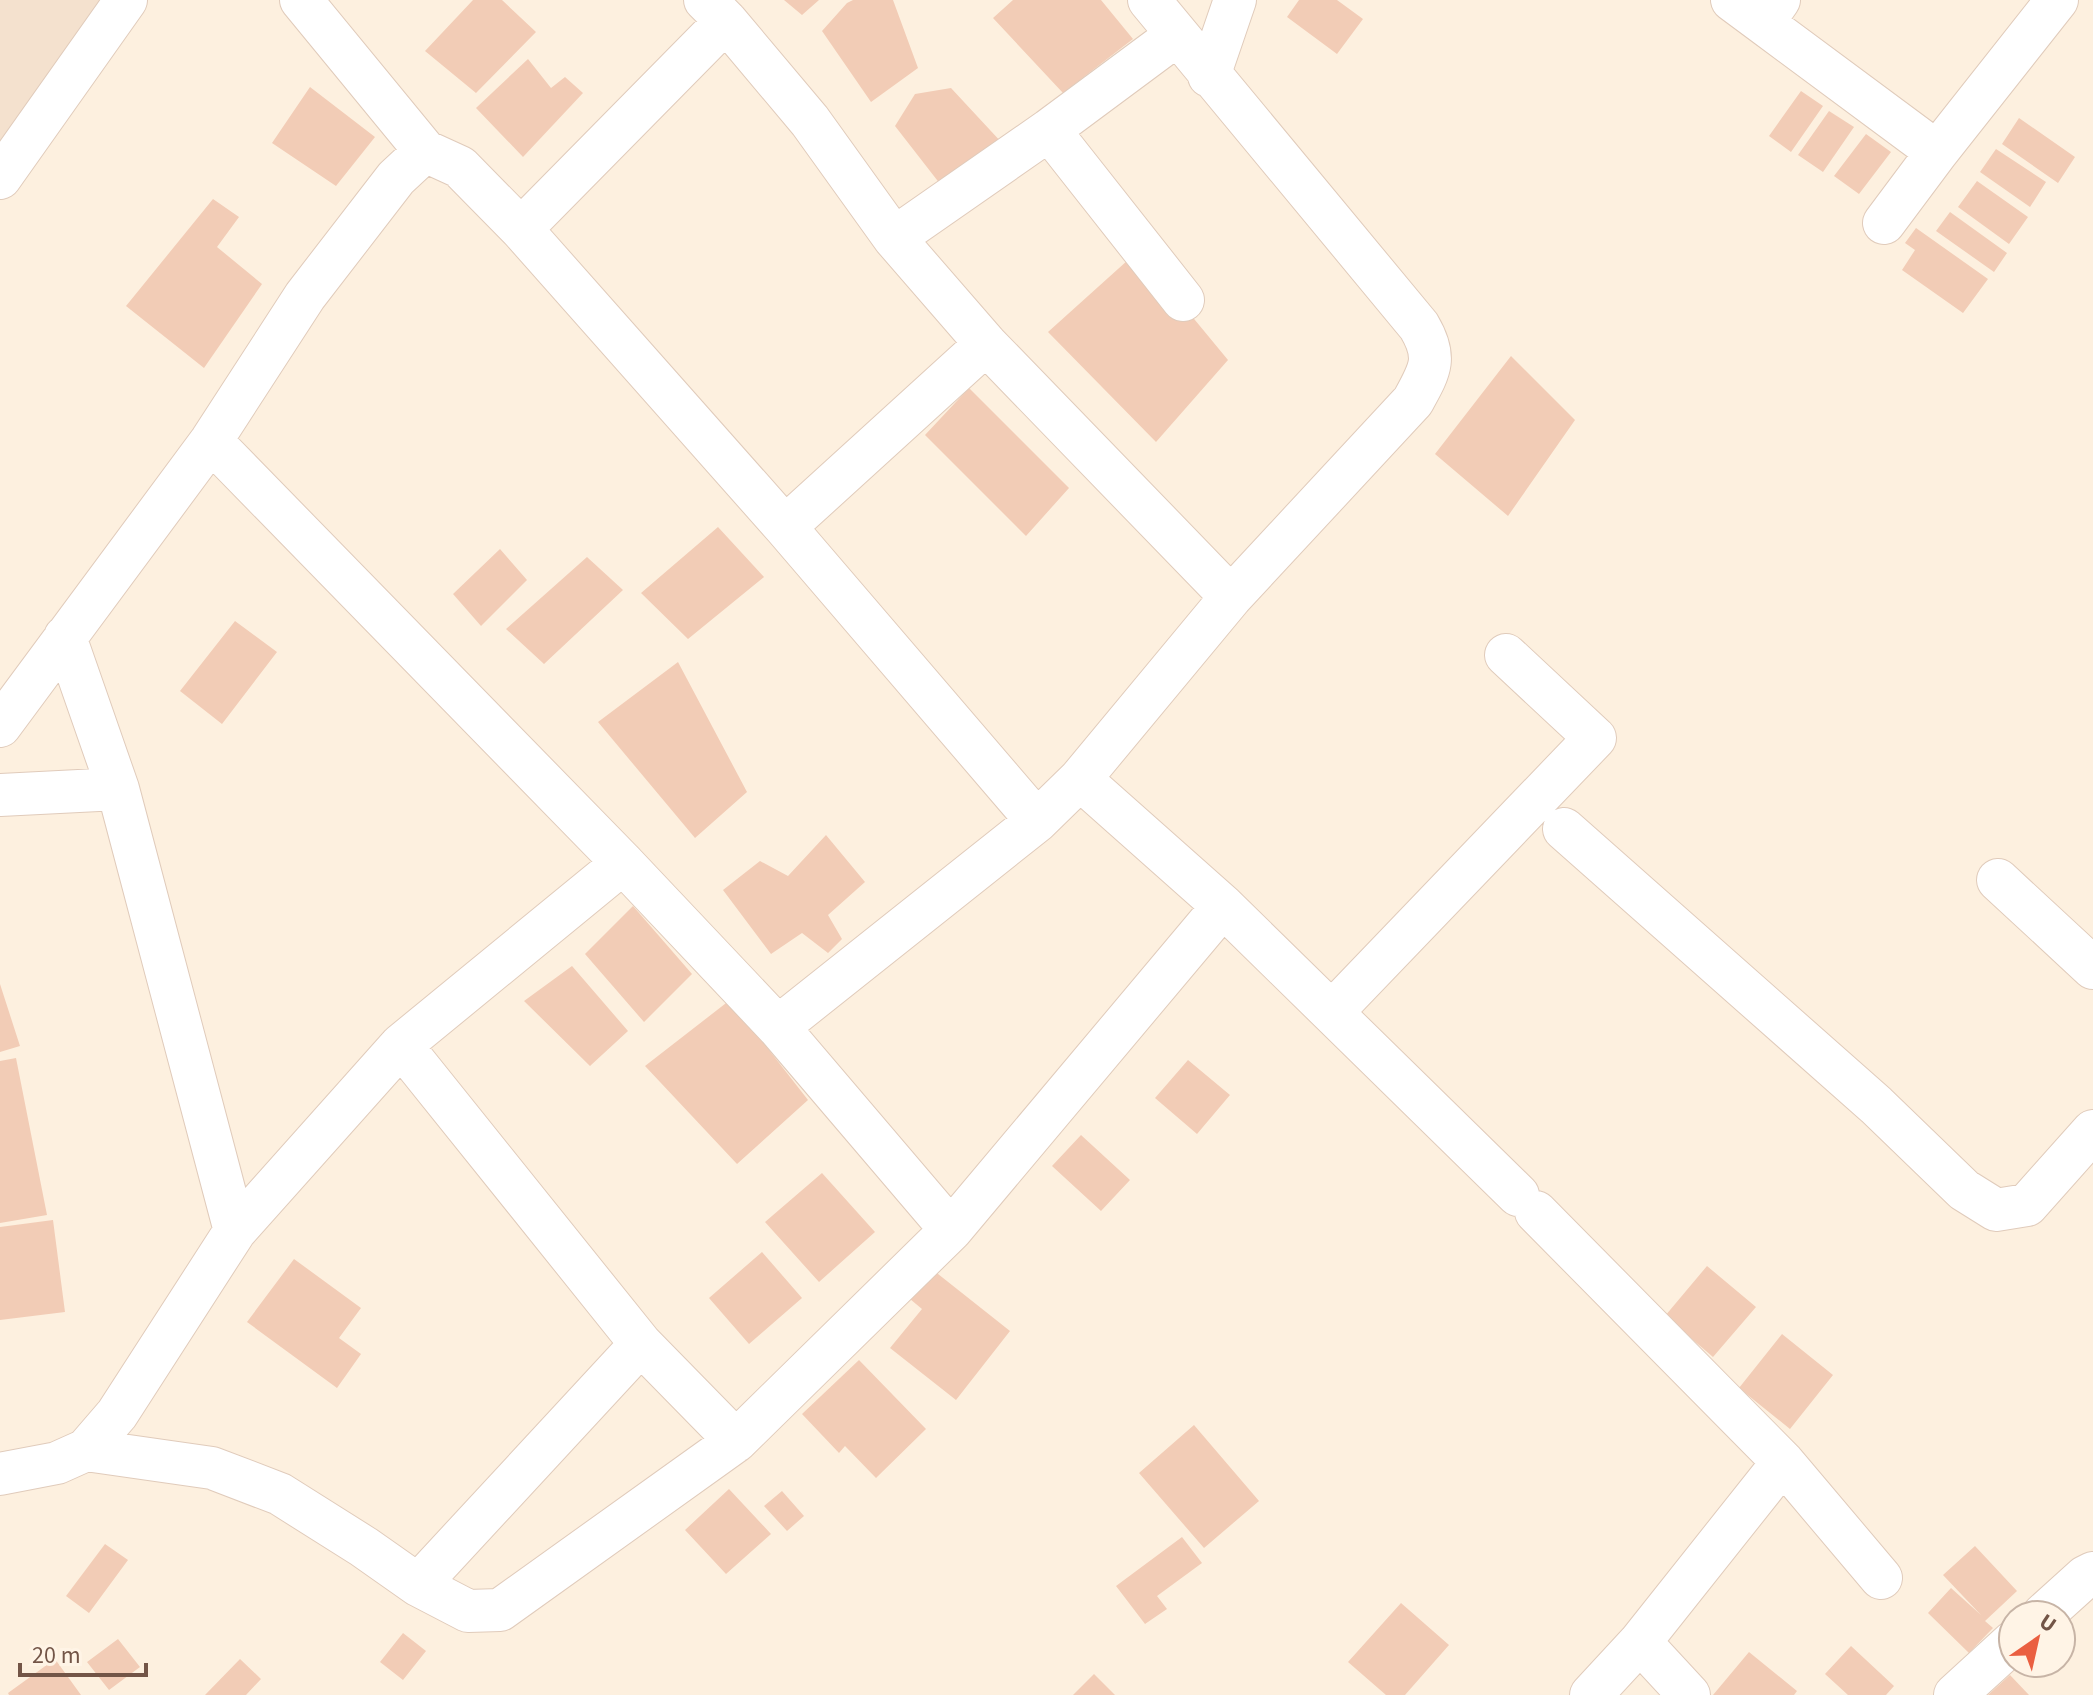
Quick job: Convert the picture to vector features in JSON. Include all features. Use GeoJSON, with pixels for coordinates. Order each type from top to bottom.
{"type":"FeatureCollection","features":[{"type":"Feature","properties":{"kind":"street"},"geometry":{"type":"LineString","coordinates":[[0,178],[126,0]]}},
{"type":"Feature","properties":{"kind":"street"},"geometry":{"type":"LineString","coordinates":[[301,0],[425,151],[460,167],[521,229],[785,527],[1037,821]]}},
{"type":"Feature","properties":{"kind":"street"},"geometry":{"type":"LineString","coordinates":[[778,1027],[1037,821],[1080,779],[1231,597],[1413,401],[1424,381],[1431,347],[1419,326],[1149,0]]}},
{"type":"Feature","properties":{"kind":"street"},"geometry":{"type":"LineString","coordinates":[[1209,76],[1235,0]]}},
{"type":"Feature","properties":{"kind":"street"},"geometry":{"type":"LineString","coordinates":[[1884,223],[2057,0]]}},
{"type":"Feature","properties":{"kind":"street"},"geometry":{"type":"LineString","coordinates":[[1758,8],[1937,152]]}},
{"type":"Feature","properties":{"kind":"street"},"geometry":{"type":"LineString","coordinates":[[521,229],[715,10],[810,121],[894,238],[986,344],[1231,597]]}},
{"type":"Feature","properties":{"kind":"street"},"geometry":{"type":"LineString","coordinates":[[894,238],[1049,130],[1177,35]]}},
{"type":"Feature","properties":{"kind":"street"},"geometry":{"type":"LineString","coordinates":[[1049,130],[1183,300]]}},
{"type":"Feature","properties":{"kind":"street"},"geometry":{"type":"LineString","coordinates":[[0,726],[211,441],[305,296],[396,178],[425,151]]}},
{"type":"Feature","properties":{"kind":"street"},"geometry":{"type":"LineString","coordinates":[[785,527],[986,344]]}},
{"type":"Feature","properties":{"kind":"street"},"geometry":{"type":"LineString","coordinates":[[211,441],[623,863],[778,1027],[951,1230]]}},
{"type":"Feature","properties":{"kind":"street"},"geometry":{"type":"LineString","coordinates":[[65,637],[118,789],[235,1231]]}},
{"type":"Feature","properties":{"kind":"street"},"geometry":{"type":"LineString","coordinates":[[1332,1012],[1595,738],[1506,655]]}},
{"type":"Feature","properties":{"kind":"street"},"geometry":{"type":"LineString","coordinates":[[1080,779],[1223,906],[1527,1203],[1783,1462],[1881,1578]]}},
{"type":"Feature","properties":{"kind":"street"},"geometry":{"type":"LineString","coordinates":[[0,795],[118,789]]}},
{"type":"Feature","properties":{"kind":"street"},"geometry":{"type":"LineString","coordinates":[[1564,829],[1876,1105],[1964,1190],[1996,1210],[2027,1205],[2093,1131]]}},
{"type":"Feature","properties":{"kind":"street"},"geometry":{"type":"LineString","coordinates":[[4,1475],[57,1463],[86,1450],[117,1414],[235,1231],[401,1045],[623,863]]}},
{"type":"Feature","properties":{"kind":"street"},"geometry":{"type":"LineString","coordinates":[[1998,880],[2093,968]]}},
{"type":"Feature","properties":{"kind":"street"},"geometry":{"type":"LineString","coordinates":[[86,1450],[212,1468],[280,1494],[418,1585],[468,1611],[500,1610],[736,1441],[951,1230],[1223,906]]}},
{"type":"Feature","properties":{"kind":"street"},"geometry":{"type":"LineString","coordinates":[[401,1045],[641,1344],[736,1441]]}},
{"type":"Feature","properties":{"kind":"street"},"geometry":{"type":"LineString","coordinates":[[418,1585],[641,1344]]}},
{"type":"Feature","properties":{"kind":"street"},"geometry":{"type":"LineString","coordinates":[[1591,1695],[1640,1642],[1783,1462]]}},
{"type":"Feature","properties":{"kind":"street"},"geometry":{"type":"LineString","coordinates":[[2061,1599],[2093,1573]]}},
{"type":"Feature","properties":{"kind":"street"},"geometry":{"type":"LineString","coordinates":[[1640,1642],[1689,1695]]}},
{"type":"Feature","properties":{"kind":"street"},"geometry":{"type":"LineString","coordinates":[[1955,1695],[1997,1657]]}},
{"type":"Feature","properties":{"kind":"shaded area"},"geometry":{"type":"Polygon","coordinates":[[[0,0],[118,0],[0,168],[0,0]]]}},
{"type":"Feature","properties":{"kind":"building"},"geometry":{"type":"Polygon","coordinates":[[[473,0],[502,0],[536,32],[476,93],[425,51],[473,0]]]}},
{"type":"Feature","properties":{"kind":"building"},"geometry":{"type":"Polygon","coordinates":[[[784,0],[819,0],[802,15],[784,0]]]}},
{"type":"Feature","properties":{"kind":"building"},"geometry":{"type":"Polygon","coordinates":[[[853,0],[893,0],[918,68],[871,102],[822,31],[853,0]]]}},
{"type":"Feature","properties":{"kind":"building"},"geometry":{"type":"Polygon","coordinates":[[[1013,0],[1101,0],[1133,39],[1063,93],[993,18],[1013,0]]]}},
{"type":"Feature","properties":{"kind":"building"},"geometry":{"type":"Polygon","coordinates":[[[1299,0],[1337,0],[1363,19],[1337,54],[1287,17],[1299,0]]]}},
{"type":"Feature","properties":{"kind":"building"},"geometry":{"type":"Polygon","coordinates":[[[528,59],[551,88],[565,77],[583,93],[523,157],[476,108],[528,59]]]}},
{"type":"Feature","properties":{"kind":"building"},"geometry":{"type":"Polygon","coordinates":[[[310,87],[375,137],[336,186],[272,143],[310,87]]]}},
{"type":"Feature","properties":{"kind":"building"},"geometry":{"type":"Polygon","coordinates":[[[951,88],[1003,144],[944,189],[895,126],[915,94],[951,88]]]}},
{"type":"Feature","properties":{"kind":"building"},"geometry":{"type":"Polygon","coordinates":[[[1801,91],[1823,106],[1791,152],[1769,136],[1801,91]]]}},
{"type":"Feature","properties":{"kind":"building"},"geometry":{"type":"Polygon","coordinates":[[[1829,111],[1854,127],[1823,172],[1798,155],[1829,111]]]}},
{"type":"Feature","properties":{"kind":"building"},"geometry":{"type":"Polygon","coordinates":[[[2019,118],[2075,157],[2058,183],[2002,144],[2019,118]]]}},
{"type":"Feature","properties":{"kind":"building"},"geometry":{"type":"Polygon","coordinates":[[[1866,134],[1891,152],[1859,194],[1834,176],[1866,134]]]}},
{"type":"Feature","properties":{"kind":"building"},"geometry":{"type":"Polygon","coordinates":[[[1996,149],[2046,182],[2030,207],[1980,172],[1996,149]]]}},
{"type":"Feature","properties":{"kind":"building"},"geometry":{"type":"Polygon","coordinates":[[[1977,181],[2028,217],[2009,244],[1958,207],[1977,181]]]}},
{"type":"Feature","properties":{"kind":"building"},"geometry":{"type":"Polygon","coordinates":[[[213,199],[239,217],[217,247],[262,284],[204,368],[126,306],[213,199]]]}},
{"type":"Feature","properties":{"kind":"building"},"geometry":{"type":"Polygon","coordinates":[[[1950,212],[2007,253],[1994,272],[1936,231],[1950,212]]]}},
{"type":"Feature","properties":{"kind":"building"},"geometry":{"type":"Polygon","coordinates":[[[1916,228],[1988,279],[1963,313],[1902,270],[1915,250],[1905,243],[1916,228]]]}},
{"type":"Feature","properties":{"kind":"building"},"geometry":{"type":"Polygon","coordinates":[[[1138,251],[1228,360],[1156,442],[1048,332],[1138,251]]]}},
{"type":"Feature","properties":{"kind":"building"},"geometry":{"type":"Polygon","coordinates":[[[1511,356],[1575,420],[1508,516],[1435,454],[1511,356]]]}},
{"type":"Feature","properties":{"kind":"building"},"geometry":{"type":"Polygon","coordinates":[[[969,388],[1069,488],[1026,536],[925,435],[969,388]]]}},
{"type":"Feature","properties":{"kind":"building"},"geometry":{"type":"Polygon","coordinates":[[[718,527],[764,577],[688,639],[641,593],[718,527]]]}},
{"type":"Feature","properties":{"kind":"building"},"geometry":{"type":"Polygon","coordinates":[[[500,549],[527,580],[481,626],[453,594],[500,549]]]}},
{"type":"Feature","properties":{"kind":"building"},"geometry":{"type":"Polygon","coordinates":[[[587,557],[623,590],[544,664],[506,629],[587,557]]]}},
{"type":"Feature","properties":{"kind":"building"},"geometry":{"type":"Polygon","coordinates":[[[235,621],[277,652],[222,724],[180,691],[235,621]]]}},
{"type":"Feature","properties":{"kind":"building"},"geometry":{"type":"Polygon","coordinates":[[[678,662],[747,792],[695,838],[598,722],[678,662]]]}},
{"type":"Feature","properties":{"kind":"building"},"geometry":{"type":"Polygon","coordinates":[[[826,835],[865,882],[828,915],[842,939],[828,953],[802,933],[771,954],[723,890],[760,861],[788,876],[826,835]]]}},
{"type":"Feature","properties":{"kind":"building"},"geometry":{"type":"Polygon","coordinates":[[[633,906],[692,974],[644,1022],[585,954],[633,906]]]}},
{"type":"Feature","properties":{"kind":"building"},"geometry":{"type":"Polygon","coordinates":[[[572,966],[628,1031],[590,1066],[524,1001],[572,966]]]}},
{"type":"Feature","properties":{"kind":"building"},"geometry":{"type":"Polygon","coordinates":[[[0,984],[20,1046],[0,1052],[0,984]]]}},
{"type":"Feature","properties":{"kind":"building"},"geometry":{"type":"Polygon","coordinates":[[[730,1000],[808,1100],[737,1164],[645,1066],[730,1000]]]}},
{"type":"Feature","properties":{"kind":"building"},"geometry":{"type":"Polygon","coordinates":[[[16,1058],[47,1215],[0,1223],[0,1061],[16,1058]]]}},
{"type":"Feature","properties":{"kind":"building"},"geometry":{"type":"Polygon","coordinates":[[[1188,1060],[1230,1095],[1197,1134],[1155,1098],[1188,1060]]]}},
{"type":"Feature","properties":{"kind":"building"},"geometry":{"type":"Polygon","coordinates":[[[1081,1135],[1130,1180],[1101,1211],[1052,1166],[1081,1135]]]}},
{"type":"Feature","properties":{"kind":"building"},"geometry":{"type":"Polygon","coordinates":[[[822,1173],[875,1232],[819,1282],[765,1222],[822,1173]]]}},
{"type":"Feature","properties":{"kind":"building"},"geometry":{"type":"Polygon","coordinates":[[[53,1220],[65,1312],[0,1320],[0,1227],[53,1220]]]}},
{"type":"Feature","properties":{"kind":"building"},"geometry":{"type":"Polygon","coordinates":[[[762,1252],[802,1298],[749,1344],[709,1298],[762,1252]]]}},
{"type":"Feature","properties":{"kind":"building"},"geometry":{"type":"Polygon","coordinates":[[[294,1259],[361,1308],[339,1338],[361,1354],[337,1388],[247,1322],[294,1259]]]}},
{"type":"Feature","properties":{"kind":"building"},"geometry":{"type":"Polygon","coordinates":[[[1707,1266],[1756,1307],[1713,1357],[1665,1316],[1707,1266]]]}},
{"type":"Feature","properties":{"kind":"building"},"geometry":{"type":"Polygon","coordinates":[[[933,1270],[1010,1331],[956,1400],[890,1348],[922,1309],[910,1299],[933,1270]]]}},
{"type":"Feature","properties":{"kind":"building"},"geometry":{"type":"Polygon","coordinates":[[[1782,1334],[1833,1375],[1790,1429],[1739,1388],[1782,1334]]]}},
{"type":"Feature","properties":{"kind":"building"},"geometry":{"type":"Polygon","coordinates":[[[859,1360],[926,1429],[876,1478],[845,1446],[839,1453],[802,1414],[859,1360]]]}},
{"type":"Feature","properties":{"kind":"building"},"geometry":{"type":"Polygon","coordinates":[[[1194,1425],[1259,1501],[1204,1548],[1139,1473],[1194,1425]]]}},
{"type":"Feature","properties":{"kind":"building"},"geometry":{"type":"Polygon","coordinates":[[[729,1489],[771,1534],[726,1574],[685,1530],[729,1489]]]}},
{"type":"Feature","properties":{"kind":"building"},"geometry":{"type":"Polygon","coordinates":[[[782,1491],[804,1516],[787,1531],[764,1506],[782,1491]]]}},
{"type":"Feature","properties":{"kind":"building"},"geometry":{"type":"Polygon","coordinates":[[[1182,1537],[1202,1563],[1157,1596],[1167,1609],[1145,1624],[1116,1586],[1182,1537]]]}},
{"type":"Feature","properties":{"kind":"building"},"geometry":{"type":"Polygon","coordinates":[[[105,1544],[128,1560],[89,1613],[66,1596],[105,1544]]]}},
{"type":"Feature","properties":{"kind":"building"},"geometry":{"type":"Polygon","coordinates":[[[1975,1546],[2017,1591],[2008,1599],[1997,1599],[1997,1610],[1985,1621],[1993,1628],[1969,1653],[1928,1613],[1951,1588],[1981,1615],[1943,1575],[1975,1546]]]}},
{"type":"Feature","properties":{"kind":"building"},"geometry":{"type":"Polygon","coordinates":[[[1401,1603],[1449,1645],[1405,1695],[1386,1695],[1348,1662],[1401,1603]]]}},
{"type":"Feature","properties":{"kind":"building"},"geometry":{"type":"Polygon","coordinates":[[[403,1633],[426,1651],[403,1680],[380,1662],[403,1633]]]}},
{"type":"Feature","properties":{"kind":"building"},"geometry":{"type":"Polygon","coordinates":[[[118,1639],[140,1667],[109,1690],[87,1662],[118,1639]]]}},
{"type":"Feature","properties":{"kind":"building"},"geometry":{"type":"Polygon","coordinates":[[[1851,1646],[1894,1686],[1886,1695],[1848,1695],[1825,1674],[1851,1646]]]}},
{"type":"Feature","properties":{"kind":"building"},"geometry":{"type":"Polygon","coordinates":[[[1749,1652],[1797,1691],[1794,1695],[1713,1695],[1749,1652]]]}},
{"type":"Feature","properties":{"kind":"building"},"geometry":{"type":"Polygon","coordinates":[[[55,1659],[81,1695],[9,1695],[8,1693],[55,1659]]]}},
{"type":"Feature","properties":{"kind":"building"},"geometry":{"type":"Polygon","coordinates":[[[240,1659],[261,1679],[246,1695],[205,1695],[240,1659]]]}},
{"type":"Feature","properties":{"kind":"building"},"geometry":{"type":"Polygon","coordinates":[[[1094,1674],[1115,1695],[1073,1695],[1094,1674]]]}},
{"type":"Feature","properties":{"kind":"building"},"geometry":{"type":"Polygon","coordinates":[[[2006,1679],[2014,1679],[2029,1695],[1988,1695],[2006,1679]]]}}]}
